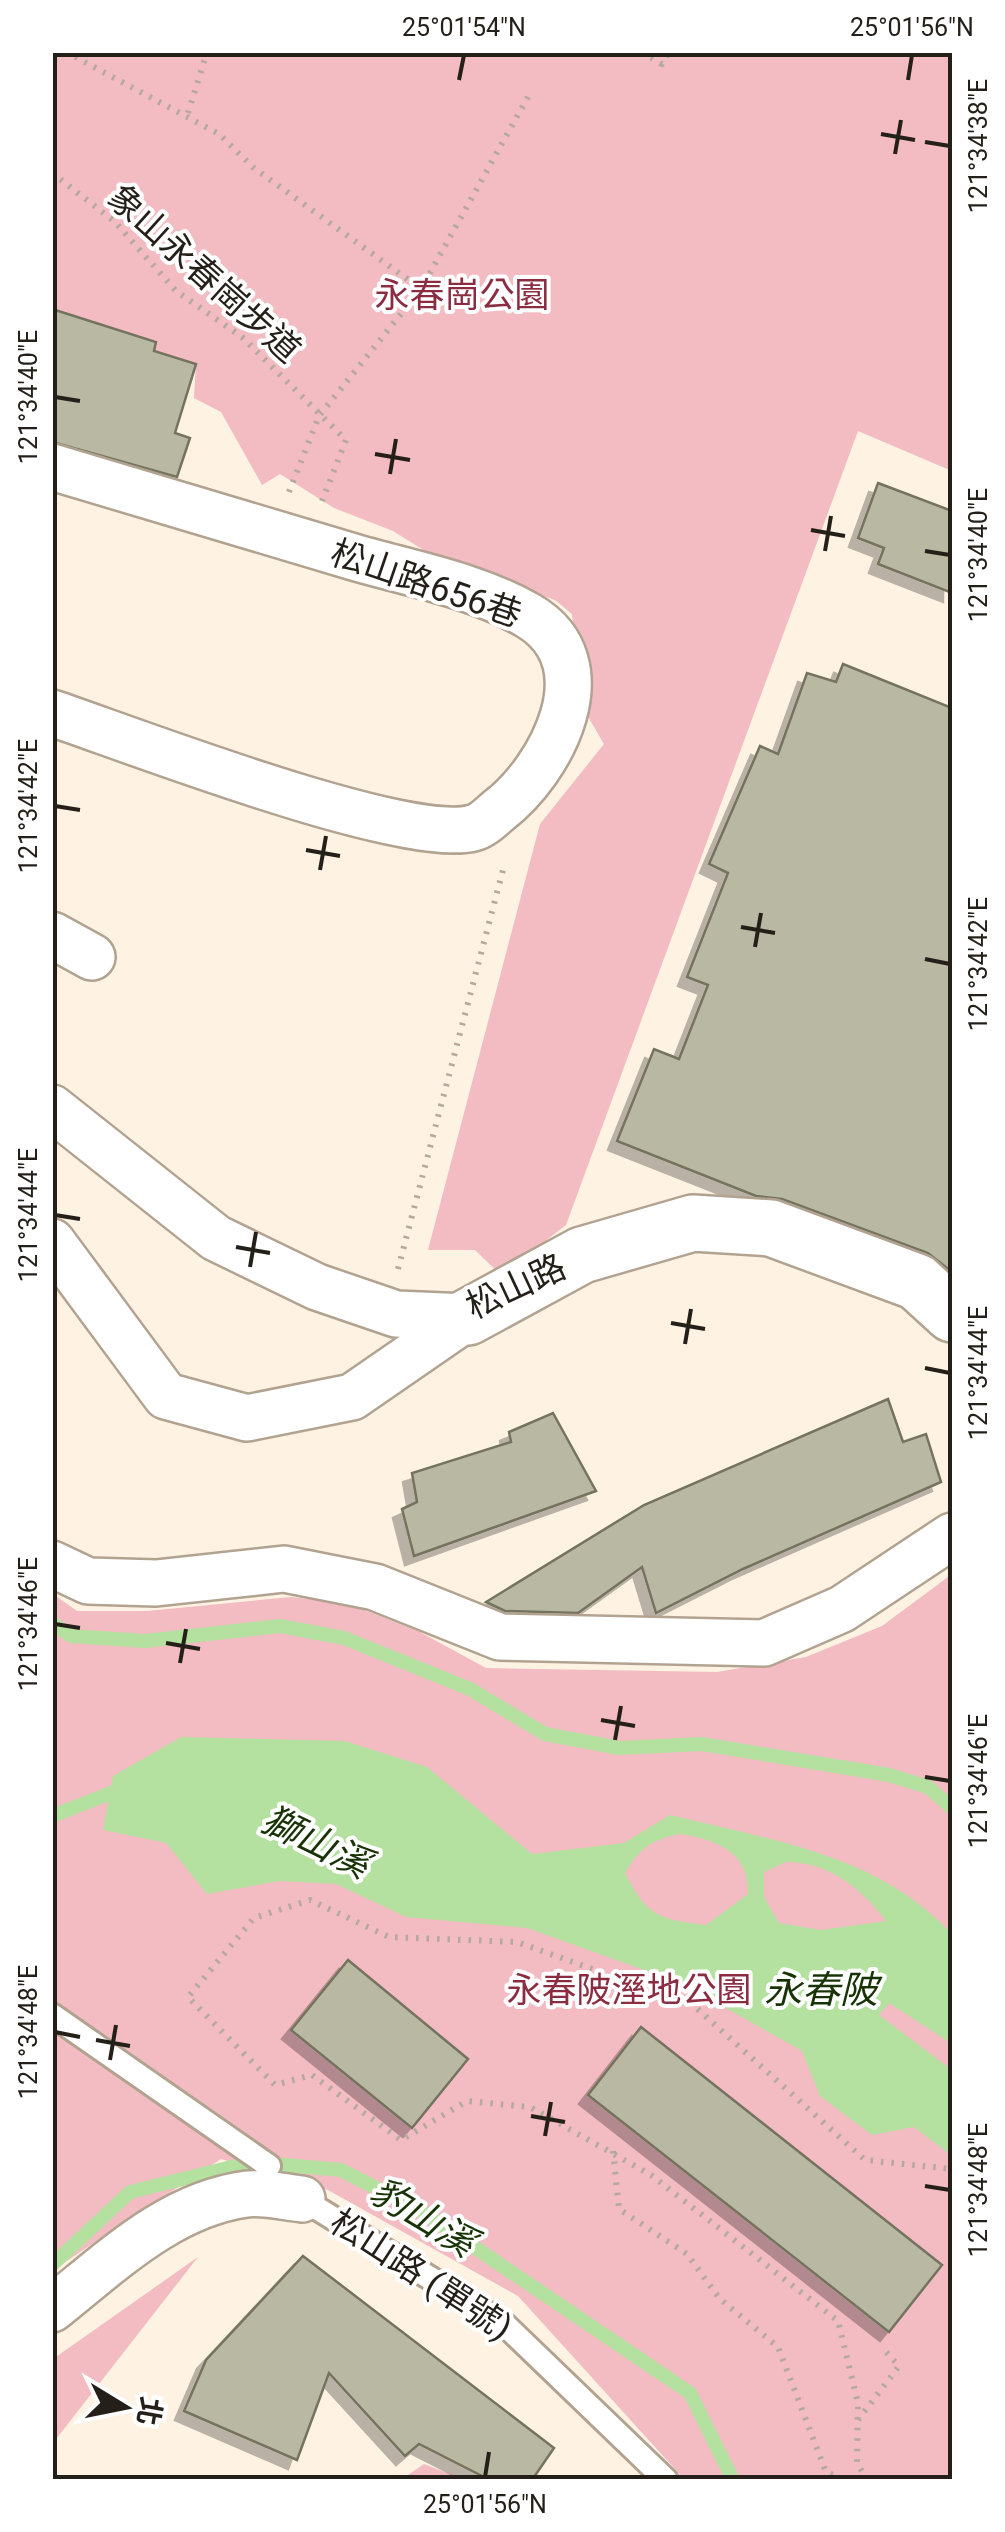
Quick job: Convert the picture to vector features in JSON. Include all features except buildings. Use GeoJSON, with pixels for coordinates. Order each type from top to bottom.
{"type":"FeatureCollection","features":[{"type":"Feature","properties":{"kind":"street","name":"松山路656巷"},"geometry":{"type":"LineString","coordinates":[[52,467],[449,584],[530,616],[558,642],[570,688],[553,748],[524,792],[475,828],[427,830],[345,810],[52,713]]}},
{"type":"Feature","properties":{"kind":"street"},"geometry":{"type":"LineString","coordinates":[[52,935],[92,957]]}},
{"type":"Feature","properties":{"kind":"street","name":"松山路"},"geometry":{"type":"LineString","coordinates":[[52,1108],[216,1238],[317,1288],[396,1314],[468,1317],[582,1256],[693,1223],[771,1228],[917,1282],[952,1314]]}},
{"type":"Feature","properties":{"kind":"street"},"geometry":{"type":"LineString","coordinates":[[52,1242],[166,1396],[247,1418],[352,1397],[468,1317]]}},
{"type":"Feature","properties":{"kind":"street"},"geometry":{"type":"LineString","coordinates":[[52,1564],[88,1581],[139,1582],[284,1569],[375,1587],[500,1637],[764,1643],[842,1609],[952,1536]]}},
{"type":"Feature","properties":{"kind":"street"},"geometry":{"type":"LineString","coordinates":[[269,2166],[302,2199]]}},
{"type":"Feature","properties":{"kind":"street"},"geometry":{"type":"LineString","coordinates":[[52,2309],[120,2254],[183,2212],[249,2194],[302,2199]]}},
{"type":"Feature","properties":{"kind":"lane"},"geometry":{"type":"LineString","coordinates":[[52,2015],[269,2166]]}},
{"type":"Feature","properties":{"kind":"lane","name":"松山路 (單號)"},"geometry":{"type":"LineString","coordinates":[[302,2199],[503,2323],[666,2480]]}},
{"type":"Feature","properties":{"kind":"path"},"geometry":{"type":"LineString","coordinates":[[66,52],[219,134],[254,168],[421,289]]}},
{"type":"Feature","properties":{"kind":"path"},"geometry":{"type":"LineString","coordinates":[[188,114],[207,52]]}},
{"type":"Feature","properties":{"kind":"path"},"geometry":{"type":"LineString","coordinates":[[642,52],[662,64],[669,52]]}},
{"type":"Feature","properties":{"kind":"path"},"geometry":{"type":"LineString","coordinates":[[284,504],[318,416],[421,289],[528,95]]}},
{"type":"Feature","properties":{"kind":"path","name":"象山永春崗步道"},"geometry":{"type":"LineString","coordinates":[[52,174],[114,222],[176,290],[242,337],[346,440],[316,516]]}},
{"type":"Feature","properties":{"kind":"path"},"geometry":{"type":"LineString","coordinates":[[411,1272],[397,1272],[524,792]]}},
{"type":"Feature","properties":{"kind":"path"},"geometry":{"type":"LineString","coordinates":[[867,2480],[857,2463],[858,2403],[838,2321],[651,2175],[613,2150],[530,2107],[467,2100],[401,2140],[312,2075],[275,2085],[188,1997],[254,1918],[310,1900],[390,1938],[517,1942],[693,2005],[865,2160],[952,2169]]}},
{"type":"Feature","properties":{"kind":"path"},"geometry":{"type":"LineString","coordinates":[[613,2150],[619,2209],[688,2254],[720,2299],[778,2347],[826,2472],[844,2480]]}},
{"type":"Feature","properties":{"kind":"path"},"geometry":{"type":"LineString","coordinates":[[858,2421],[898,2366],[886,2352]]}},
{"type":"Feature","properties":{"kind":"green space","name":"永春崗公園"},"geometry":{"type":"Polygon","coordinates":[[[52,53],[952,53],[952,471],[858,431],[566,1225],[501,1275],[475,1250],[428,1250],[540,824],[604,744],[580,703],[572,614],[555,600],[446,564],[393,531],[334,508],[280,474],[262,485],[221,412],[194,398],[196,364],[154,351],[156,341],[53,309],[52,53]]]}},
{"type":"Feature","properties":{"kind":"green space","name":"永春陂溼地公園"},"geometry":{"type":"Polygon","coordinates":[[[952,1574],[952,2479],[684,2479],[518,2296],[328,2190],[221,2159],[53,2270],[53,1594],[77,1611],[147,1611],[291,1597],[349,1604],[418,1631],[486,1668],[717,1672],[806,1657],[882,1626],[952,1574]]]}},
{"type":"Feature","properties":{"kind":"green space"},"geometry":{"type":"Polygon","coordinates":[[[198,2257],[53,2443],[53,2359],[198,2257]]]}},
{"type":"Feature","properties":{"kind":"green space"},"geometry":{"type":"Polygon","coordinates":[[[424,2464],[463,2479],[402,2479],[424,2464]]]}},
{"type":"Feature","properties":{"kind":"water","name":"永春陂"},"geometry":{"type":"Polygon","coordinates":[[[181,1737],[345,1741],[427,1767],[532,1854],[624,1843],[670,1815],[784,1843],[857,1868],[923,1907],[952,1934],[952,2044],[889,2003],[879,2015],[952,2070],[952,2156],[914,2127],[872,2135],[820,2096],[802,2051],[683,1984],[527,1928],[406,1917],[336,1884],[279,1881],[207,1894],[166,1843],[103,1830],[113,1776],[181,1737]],[[681,1834],[648,1846],[625,1873],[640,1898],[656,1913],[706,1925],[748,1894],[747,1880],[737,1858],[728,1850],[681,1834]],[[786,1862],[764,1872],[764,1897],[779,1923],[821,1930],[886,1921],[843,1879],[816,1867],[786,1862]]]}},
{"type":"Feature","properties":{"kind":"waterway"},"geometry":{"type":"LineString","coordinates":[[52,1623],[71,1636],[145,1641],[280,1626],[344,1638],[470,1689],[545,1734],[619,1748],[702,1744],[889,1775],[928,1787],[952,1808]]}},
{"type":"Feature","properties":{"kind":"waterway","name":"獅山溪"},"geometry":{"type":"LineString","coordinates":[[52,1816],[126,1787]]}},
{"type":"Feature","properties":{"kind":"waterway","name":"豹山溪"},"geometry":{"type":"LineString","coordinates":[[52,2265],[130,2192],[252,2162],[341,2170],[421,2211],[690,2393],[733,2480]]}}]}
